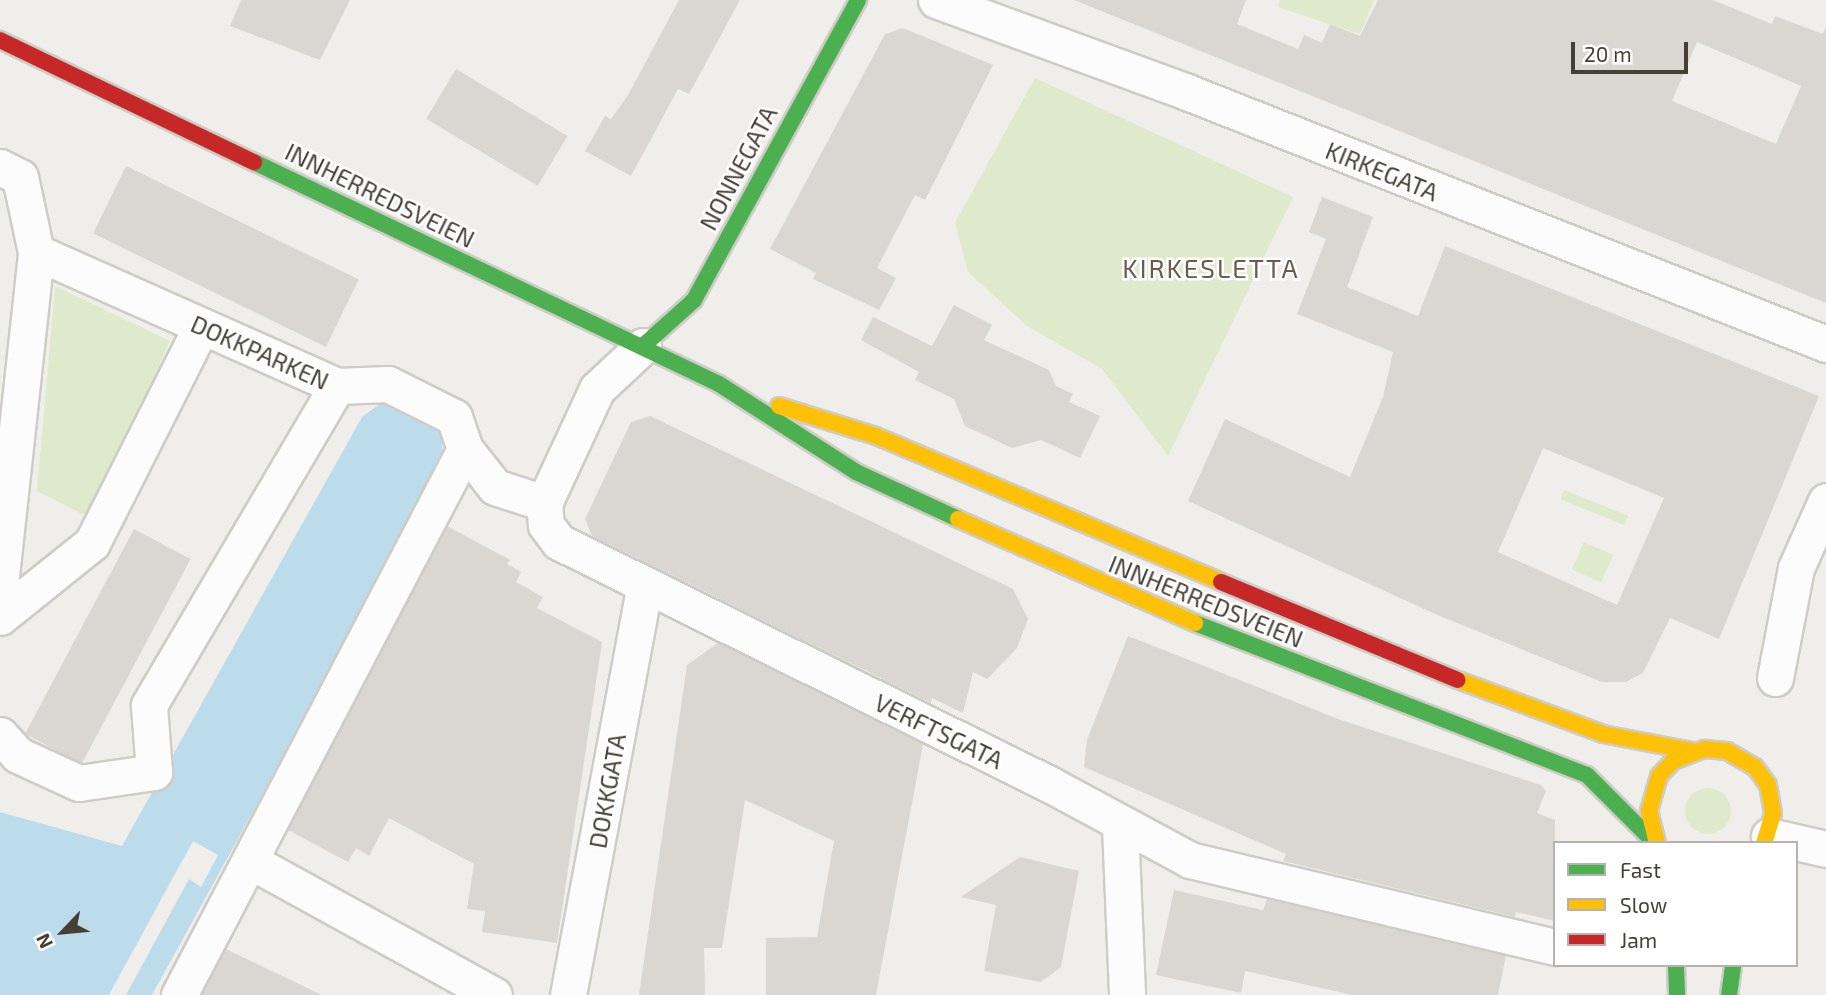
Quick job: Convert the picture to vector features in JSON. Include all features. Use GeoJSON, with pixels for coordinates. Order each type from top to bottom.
{"type":"FeatureCollection","features":[{"type":"Feature","properties":{"kind":"main road","name":"NONNEGATA"},"geometry":{"type":"LineString","coordinates":[[643,346],[694,300],[858,0]]}},
{"type":"Feature","properties":{"kind":"main road","name":"INNHERREDSVEIEN"},"geometry":{"type":"LineString","coordinates":[[0,40],[739,394],[856,472],[1129,597],[1587,775],[1654,841]]}},
{"type":"Feature","properties":{"kind":"main road","name":"INNHERREDSVEIEN"},"geometry":{"type":"LineString","coordinates":[[739,394],[876,436],[1423,667],[1603,734],[1692,751],[1727,751],[1755,767],[1768,785],[1773,814],[1766,839]]}},
{"type":"Feature","properties":{"kind":"main road"},"geometry":{"type":"LineString","coordinates":[[1656,841],[1649,811],[1653,789],[1673,761],[1692,751]]}},
{"type":"Feature","properties":{"kind":"main road"},"geometry":{"type":"LineString","coordinates":[[1676,967],[1677,995]]}},
{"type":"Feature","properties":{"kind":"main road"},"geometry":{"type":"LineString","coordinates":[[1729,995],[1732,967]]}},
{"type":"Feature","properties":{"kind":"street","name":"KIRKEGATA"},"geometry":{"type":"LineString","coordinates":[[936,0],[1187,92],[1826,344]]}},
{"type":"Feature","properties":{"kind":"street"},"geometry":{"type":"LineString","coordinates":[[0,167],[20,177],[36,251],[0,585]]}},
{"type":"Feature","properties":{"kind":"street","name":"DOKKPARKEN"},"geometry":{"type":"LineString","coordinates":[[36,251],[337,386],[388,384],[454,416],[465,449],[495,487],[544,503]]}},
{"type":"Feature","properties":{"kind":"street"},"geometry":{"type":"LineString","coordinates":[[0,617],[92,543],[201,327]]}},
{"type":"Feature","properties":{"kind":"street"},"geometry":{"type":"LineString","coordinates":[[544,503],[597,389],[643,346]]}},
{"type":"Feature","properties":{"kind":"street"},"geometry":{"type":"LineString","coordinates":[[0,735],[18,755],[79,783],[154,772],[149,705],[337,386]]}},
{"type":"Feature","properties":{"kind":"street"},"geometry":{"type":"LineString","coordinates":[[179,995],[252,862],[465,449]]}},
{"type":"Feature","properties":{"kind":"street"},"geometry":{"type":"LineString","coordinates":[[1775,678],[1796,568],[1826,501]]}},
{"type":"Feature","properties":{"kind":"street","name":"VERFTSGATA"},"geometry":{"type":"LineString","coordinates":[[544,503],[546,525],[559,542],[1049,784],[1120,826],[1190,860],[1553,947]]}},
{"type":"Feature","properties":{"kind":"street","name":"DOKKGATA"},"geometry":{"type":"LineString","coordinates":[[568,995],[645,585]]}},
{"type":"Feature","properties":{"kind":"street"},"geometry":{"type":"LineString","coordinates":[[1120,826],[1127,995]]}},
{"type":"Feature","properties":{"kind":"street"},"geometry":{"type":"LineString","coordinates":[[1798,844],[1826,849]]}},
{"type":"Feature","properties":{"kind":"street"},"geometry":{"type":"LineString","coordinates":[[252,862],[494,995]]}},
{"type":"Feature","properties":{"kind":"green space"},"geometry":{"type":"Polygon","coordinates":[[[1280,0],[1374,0],[1360,34],[1278,7],[1280,0]]]}},
{"type":"Feature","properties":{"kind":"green space"},"geometry":{"type":"Polygon","coordinates":[[[1035,78],[1293,197],[1168,456],[1102,369],[1027,326],[968,272],[955,223],[1035,78]]]}},
{"type":"Feature","properties":{"kind":"green space"},"geometry":{"type":"Polygon","coordinates":[[[55,286],[170,341],[92,519],[37,491],[55,286]]]}},
{"type":"Feature","properties":{"kind":"green space"},"geometry":{"type":"Polygon","coordinates":[[[1564,490],[1628,516],[1624,525],[1560,499],[1564,490]]]}},
{"type":"Feature","properties":{"kind":"green space"},"geometry":{"type":"Polygon","coordinates":[[[1584,542],[1613,555],[1601,582],[1572,569],[1584,542]]]}},
{"type":"Feature","properties":{"kind":"green space"},"geometry":{"type":"Polygon","coordinates":[[[1708,788],[1724,795],[1731,811],[1724,827],[1708,834],[1692,827],[1685,811],[1692,795],[1708,788]]]}},
{"type":"Feature","properties":{"kind":"water"},"geometry":{"type":"Polygon","coordinates":[[[388,398],[435,420],[443,431],[441,470],[152,995],[0,995],[0,812],[122,846],[362,417],[388,398]]]}},
{"type":"Feature","properties":{"kind":"pier"},"geometry":{"type":"Polygon","coordinates":[[[193,841],[218,855],[201,887],[189,879],[126,995],[109,995],[193,841]]]}},
{"type":"Feature","properties":{"kind":"building"},"geometry":{"type":"Polygon","coordinates":[[[241,0],[350,0],[320,60],[230,26],[241,0]]]}},
{"type":"Feature","properties":{"kind":"building"},"geometry":{"type":"Polygon","coordinates":[[[679,0],[740,0],[689,94],[678,89],[631,176],[585,151],[605,116],[611,119],[628,95],[679,0]]]}},
{"type":"Feature","properties":{"kind":"building"},"geometry":{"type":"Polygon","coordinates":[[[1074,0],[1246,0],[1237,24],[1298,49],[1304,35],[1322,43],[1330,24],[1360,36],[1378,0],[1713,0],[1772,24],[1775,16],[1823,34],[1826,27],[1826,303],[1074,0]],[[1697,42],[1672,101],[1776,144],[1801,86],[1697,42]]]}},
{"type":"Feature","properties":{"kind":"building"},"geometry":{"type":"Polygon","coordinates":[[[903,28],[993,65],[925,200],[915,195],[877,268],[896,278],[879,310],[813,279],[816,273],[770,249],[885,34],[903,28]]]}},
{"type":"Feature","properties":{"kind":"building"},"geometry":{"type":"Polygon","coordinates":[[[456,69],[567,136],[538,186],[426,119],[456,69]]]}},
{"type":"Feature","properties":{"kind":"building"},"geometry":{"type":"Polygon","coordinates":[[[126,166],[359,280],[326,347],[93,233],[126,166]]]}},
{"type":"Feature","properties":{"kind":"building"},"geometry":{"type":"Polygon","coordinates":[[[1322,197],[1373,217],[1347,287],[1418,316],[1445,246],[1819,396],[1719,639],[1670,618],[1643,673],[1626,682],[1602,682],[1435,614],[1188,501],[1225,419],[1350,477],[1383,397],[1393,352],[1297,314],[1326,239],[1309,232],[1322,197]],[[1543,448],[1498,552],[1617,605],[1664,498],[1543,448]]]}},
{"type":"Feature","properties":{"kind":"building"},"geometry":{"type":"Polygon","coordinates":[[[954,305],[992,325],[984,340],[1049,370],[1056,386],[1073,394],[1069,402],[1100,416],[1080,458],[1041,440],[1012,448],[965,426],[954,399],[915,380],[919,372],[861,340],[873,317],[932,346],[954,305]]]}},
{"type":"Feature","properties":{"kind":"building"},"geometry":{"type":"Polygon","coordinates":[[[650,416],[1013,589],[1028,619],[1017,648],[987,679],[973,672],[963,713],[932,698],[931,703],[592,536],[585,519],[631,422],[650,416]]]}},
{"type":"Feature","properties":{"kind":"building"},"geometry":{"type":"Polygon","coordinates":[[[447,526],[510,560],[507,564],[521,572],[516,582],[543,597],[537,608],[602,642],[557,943],[482,932],[485,911],[467,909],[474,864],[389,818],[369,856],[356,848],[348,862],[288,830],[447,526]]]}},
{"type":"Feature","properties":{"kind":"building"},"geometry":{"type":"Polygon","coordinates":[[[134,529],[191,559],[82,764],[25,734],[134,529]]]}},
{"type":"Feature","properties":{"kind":"building"},"geometry":{"type":"Polygon","coordinates":[[[1128,636],[1341,720],[1541,785],[1546,791],[1537,813],[1555,820],[1553,921],[1516,912],[1515,917],[1283,861],[1286,854],[1084,767],[1087,740],[1128,636]]]}},
{"type":"Feature","properties":{"kind":"building"},"geometry":{"type":"Polygon","coordinates":[[[718,643],[923,744],[876,995],[766,995],[766,938],[817,937],[834,841],[745,800],[722,948],[704,948],[705,995],[639,995],[687,665],[718,643]]]}},
{"type":"Feature","properties":{"kind":"building"},"geometry":{"type":"Polygon","coordinates":[[[1020,857],[1079,871],[1061,967],[1041,982],[984,971],[996,905],[961,897],[1020,857]]]}},
{"type":"Feature","properties":{"kind":"building"},"geometry":{"type":"Polygon","coordinates":[[[1174,890],[1263,910],[1267,899],[1506,956],[1498,995],[1352,995],[1245,971],[1241,993],[1156,975],[1174,890]]]}},
{"type":"Feature","properties":{"kind":"building"},"geometry":{"type":"Polygon","coordinates":[[[226,949],[322,995],[202,995],[226,949]]]}},
{"type":"Feature","properties":{"kind":"traffic: fast"},"geometry":{"type":"LineString","coordinates":[[643,346],[694,300],[858,0]]}},
{"type":"Feature","properties":{"kind":"traffic: fast"},"geometry":{"type":"LineString","coordinates":[[254,162],[719,384],[856,472],[958,519]]}},
{"type":"Feature","properties":{"kind":"traffic: fast"},"geometry":{"type":"LineString","coordinates":[[1195,623],[1587,775],[1653,841]]}},
{"type":"Feature","properties":{"kind":"traffic: fast"},"geometry":{"type":"LineString","coordinates":[[1676,967],[1677,995]]}},
{"type":"Feature","properties":{"kind":"traffic: fast"},"geometry":{"type":"LineString","coordinates":[[1729,995],[1733,967]]}},
{"type":"Feature","properties":{"kind":"traffic: slow"},"geometry":{"type":"LineString","coordinates":[[779,406],[876,436],[1221,582]]}},
{"type":"Feature","properties":{"kind":"traffic: slow"},"geometry":{"type":"LineString","coordinates":[[958,519],[1195,623]]}},
{"type":"Feature","properties":{"kind":"traffic: slow"},"geometry":{"type":"LineString","coordinates":[[1458,680],[1603,734],[1692,751]]}},
{"type":"Feature","properties":{"kind":"traffic: slow"},"geometry":{"type":"LineString","coordinates":[[1656,841],[1649,811],[1659,776],[1673,761],[1705,749],[1727,751],[1755,767],[1768,785],[1773,814],[1765,841]]}},
{"type":"Feature","properties":{"kind":"traffic: jam"},"geometry":{"type":"LineString","coordinates":[[0,40],[254,162]]}},
{"type":"Feature","properties":{"kind":"traffic: jam"},"geometry":{"type":"LineString","coordinates":[[1221,582],[1458,680]]}},
{"type":"Feature","properties":{"kind":"district","name":"KIRKESLETTA"},"geometry":{"type":"Point","coordinates":[1211,268]}}]}
